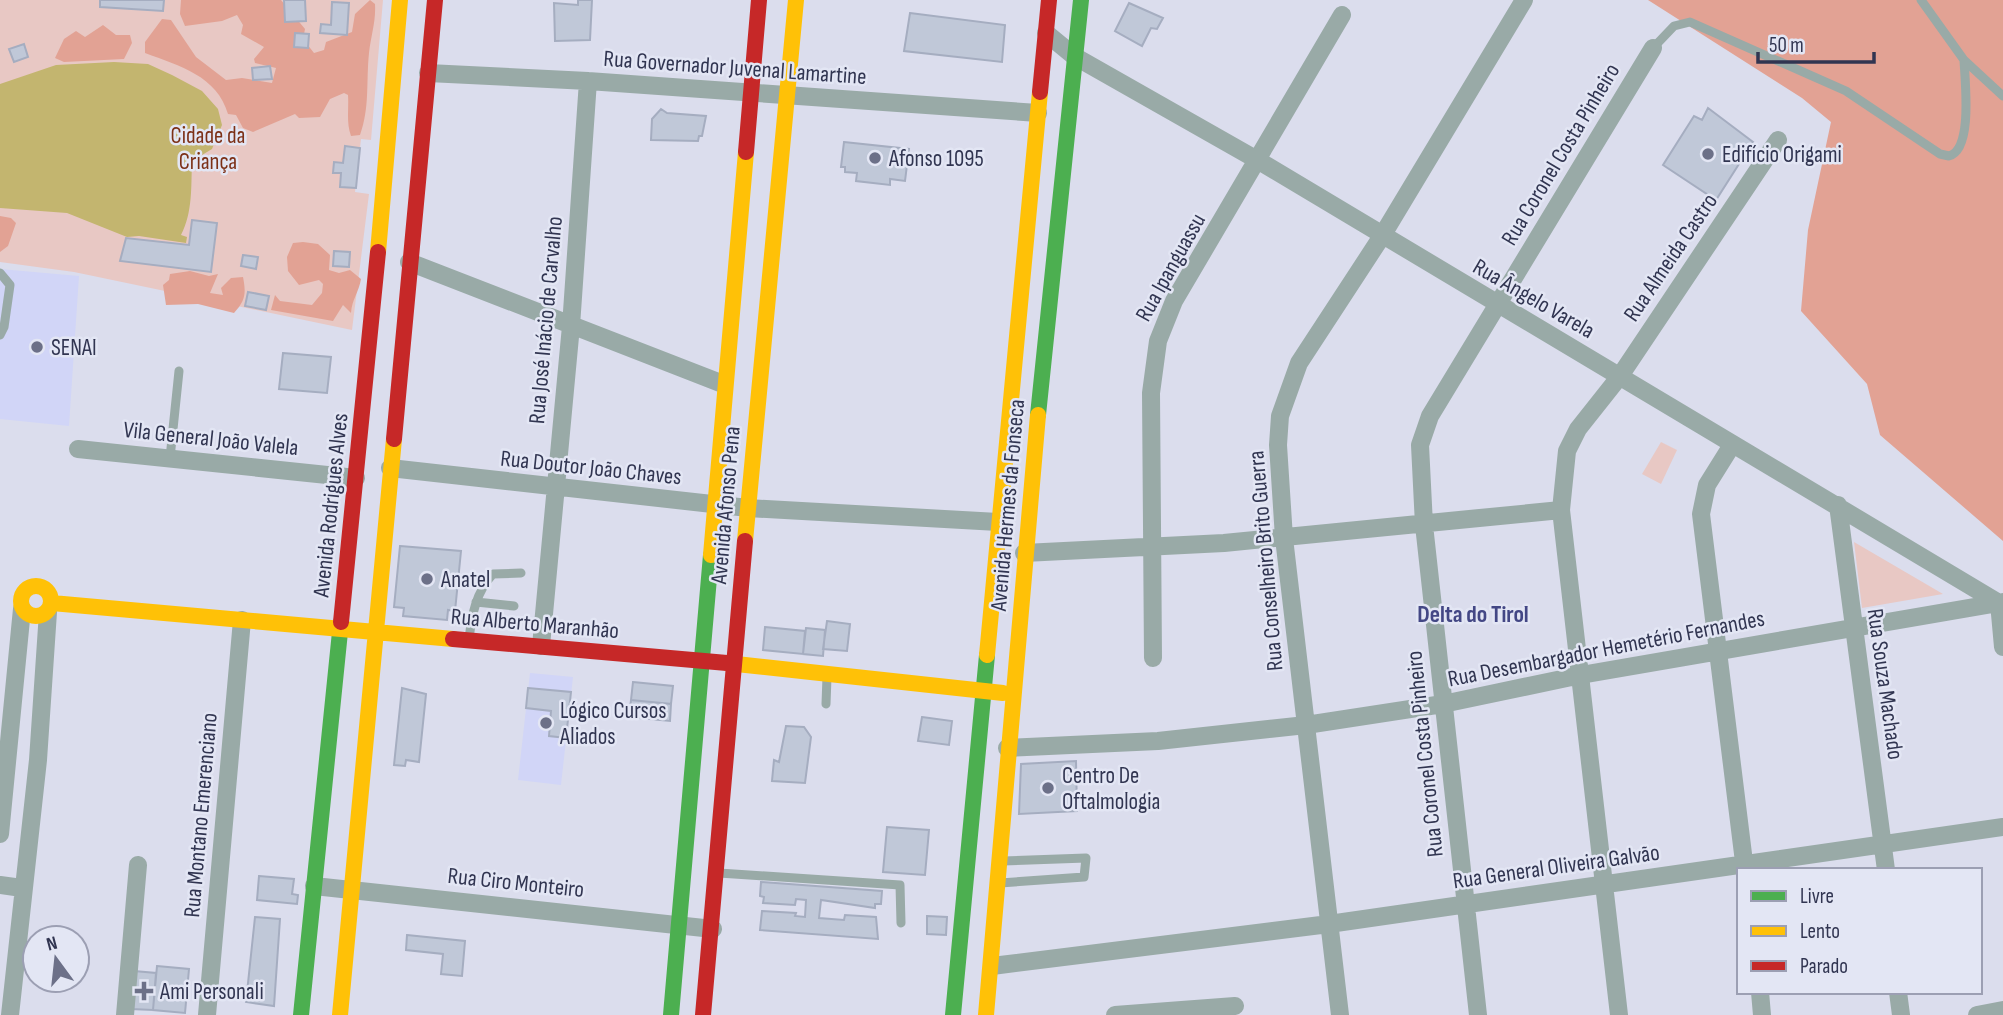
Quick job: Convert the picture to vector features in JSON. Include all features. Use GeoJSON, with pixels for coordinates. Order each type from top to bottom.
{"type":"FeatureCollection","features":[{"type":"Feature","properties":{"kind":"main road","name":"Avenida Rodrigues Alves"},"geometry":{"type":"LineString","coordinates":[[301,1015],[375,288],[400,0]]}},
{"type":"Feature","properties":{"kind":"main road"},"geometry":{"type":"LineString","coordinates":[[340,1015],[435,0]]}},
{"type":"Feature","properties":{"kind":"main road","name":"Avenida Afonso Pena"},"geometry":{"type":"LineString","coordinates":[[671,1015],[677,924],[704,662],[723,384],[759,0]]}},
{"type":"Feature","properties":{"kind":"main road","name":"Avenida Afonso Pena"},"geometry":{"type":"LineString","coordinates":[[702,1015],[713,929],[733,664],[796,0]]}},
{"type":"Feature","properties":{"kind":"main road","name":"Avenida Hermes da Fonseca"},"geometry":{"type":"LineString","coordinates":[[953,1015],[1049,0]]}},
{"type":"Feature","properties":{"kind":"main road","name":"Avenida Hermes da Fonseca"},"geometry":{"type":"LineString","coordinates":[[986,1015],[1024,554],[1081,0]]}},
{"type":"Feature","properties":{"kind":"main road"},"geometry":{"type":"LineString","coordinates":[[392,104],[406,111],[424,104]]}},
{"type":"Feature","properties":{"kind":"main road"},"geometry":{"type":"LineString","coordinates":[[375,288],[386,281],[400,286],[406,295]]}},
{"type":"Feature","properties":{"kind":"main road"},"geometry":{"type":"LineString","coordinates":[[358,456],[376,447],[390,464]]}},
{"type":"Feature","properties":{"kind":"main road"},"geometry":{"type":"LineString","coordinates":[[350,528],[355,535],[364,537],[375,536],[384,527]]}},
{"type":"Feature","properties":{"kind":"main road","name":"Rua Alberto Maranhão"},"geometry":{"type":"LineString","coordinates":[[21,604],[26,589],[38,586],[48,592],[50,607]]}},
{"type":"Feature","properties":{"kind":"main road","name":"Rua Alberto Maranhão"},"geometry":{"type":"LineString","coordinates":[[0,598],[21,604],[34,617],[50,607],[242,620],[733,664],[985,690],[1001,692],[1012,700]]}},
{"type":"Feature","properties":{"kind":"street","name":"Rua Conselheiro Brito Guerra"},"geometry":{"type":"LineString","coordinates":[[1340,1015],[1284,538],[1278,445],[1280,416],[1299,363],[1382,236],[1524,0]]}},
{"type":"Feature","properties":{"kind":"street","name":"Rua Ipanguassu"},"geometry":{"type":"LineString","coordinates":[[1153,658],[1151,393],[1158,341],[1174,301],[1259,161],[1342,15]]}},
{"type":"Feature","properties":{"kind":"street","name":"Rua Ângelo Varela"},"geometry":{"type":"LineString","coordinates":[[1046,33],[1074,56],[1259,161],[2001,603]]}},
{"type":"Feature","properties":{"kind":"street","name":"Rua Coronel Costa Pinheiro"},"geometry":{"type":"LineString","coordinates":[[1478,1015],[1424,526],[1420,462],[1423,431],[1653,48]]}},
{"type":"Feature","properties":{"kind":"street","name":"Rua Governador Juvenal Lamartine"},"geometry":{"type":"LineString","coordinates":[[428,73],[588,81],[1038,113]]}},
{"type":"Feature","properties":{"kind":"street","name":"Rua José Inácio de Carvalho"},"geometry":{"type":"LineString","coordinates":[[541,646],[571,326],[588,81]]}},
{"type":"Feature","properties":{"kind":"street","name":"Rua Almeida Castro"},"geometry":{"type":"LineString","coordinates":[[1619,1015],[1561,510],[1567,452],[1578,429],[1620,376],[1778,140]]}},
{"type":"Feature","properties":{"kind":"street"},"geometry":{"type":"LineString","coordinates":[[409,262],[723,384]]}},
{"type":"Feature","properties":{"kind":"street"},"geometry":{"type":"LineString","coordinates":[[1732,445],[1707,485],[1701,514],[1745,866]]}},
{"type":"Feature","properties":{"kind":"street","name":"Vila General João Valela"},"geometry":{"type":"LineString","coordinates":[[79,449],[356,478]]}},
{"type":"Feature","properties":{"kind":"street","name":"Rua Doutor João Chaves"},"geometry":{"type":"LineString","coordinates":[[390,464],[554,489],[748,508],[998,522]]}},
{"type":"Feature","properties":{"kind":"street","name":"Rua Souza Machado"},"geometry":{"type":"LineString","coordinates":[[1838,505],[1886,868]]}},
{"type":"Feature","properties":{"kind":"street"},"geometry":{"type":"LineString","coordinates":[[1024,554],[1284,538],[1424,526],[1561,510]]}},
{"type":"Feature","properties":{"kind":"street"},"geometry":{"type":"LineString","coordinates":[[2001,603],[2003,647]]}},
{"type":"Feature","properties":{"kind":"street","name":"Rua Desembargador Hemetério Fernandes"},"geometry":{"type":"LineString","coordinates":[[1007,748],[1158,741],[1306,724],[1443,704],[1581,675],[1853,626],[2001,603]]}},
{"type":"Feature","properties":{"kind":"street"},"geometry":{"type":"LineString","coordinates":[[0,834],[21,604]]}},
{"type":"Feature","properties":{"kind":"street"},"geometry":{"type":"LineString","coordinates":[[10,1015],[38,760],[50,607]]}},
{"type":"Feature","properties":{"kind":"street","name":"Rua Montano Emerenciano"},"geometry":{"type":"LineString","coordinates":[[206,1015],[242,620]]}},
{"type":"Feature","properties":{"kind":"street"},"geometry":{"type":"LineString","coordinates":[[6,758],[38,760]]}},
{"type":"Feature","properties":{"kind":"street","name":"Rua General Oliveira Galvão"},"geometry":{"type":"LineString","coordinates":[[992,966],[1329,924],[2003,827]]}},
{"type":"Feature","properties":{"kind":"street"},"geometry":{"type":"LineString","coordinates":[[125,1015],[138,865]]}},
{"type":"Feature","properties":{"kind":"street"},"geometry":{"type":"LineString","coordinates":[[0,885],[22,888]]}},
{"type":"Feature","properties":{"kind":"street","name":"Rua Ciro Monteiro"},"geometry":{"type":"LineString","coordinates":[[314,886],[713,929]]}},
{"type":"Feature","properties":{"kind":"street"},"geometry":{"type":"LineString","coordinates":[[1759,994],[1762,1015]]}},
{"type":"Feature","properties":{"kind":"street"},"geometry":{"type":"LineString","coordinates":[[1898,994],[1900,1015]]}},
{"type":"Feature","properties":{"kind":"street"},"geometry":{"type":"LineString","coordinates":[[1115,1015],[1235,1006]]}},
{"type":"Feature","properties":{"kind":"street"},"geometry":{"type":"LineString","coordinates":[[1977,1015],[2003,1010]]}},
{"type":"Feature","properties":{"kind":"lane"},"geometry":{"type":"LineString","coordinates":[[1921,0],[1965,60],[2003,96]]}},
{"type":"Feature","properties":{"kind":"lane"},"geometry":{"type":"LineString","coordinates":[[1653,48],[1659,38],[1674,26],[1690,22],[1846,92],[1940,154],[1949,156],[1960,150],[1965,138],[1965,60]]}},
{"type":"Feature","properties":{"kind":"lane"},"geometry":{"type":"LineString","coordinates":[[0,273],[10,285],[4,327],[0,335]]}},
{"type":"Feature","properties":{"kind":"lane"},"geometry":{"type":"LineString","coordinates":[[170,458],[179,371]]}},
{"type":"Feature","properties":{"kind":"lane"},"geometry":{"type":"LineString","coordinates":[[469,640],[472,610],[493,574],[520,573]]}},
{"type":"Feature","properties":{"kind":"lane"},"geometry":{"type":"LineString","coordinates":[[476,602],[514,606]]}},
{"type":"Feature","properties":{"kind":"lane"},"geometry":{"type":"LineString","coordinates":[[826,705],[827,675]]}},
{"type":"Feature","properties":{"kind":"lane"},"geometry":{"type":"LineString","coordinates":[[996,883],[1084,877],[1086,858],[998,861]]}},
{"type":"Feature","properties":{"kind":"lane"},"geometry":{"type":"LineString","coordinates":[[717,873],[900,885],[901,923]]}},
{"type":"Feature","properties":{"kind":"shaded area"},"geometry":{"type":"Polygon","coordinates":[[[181,0],[281,0],[305,29],[303,39],[314,53],[324,50],[326,42],[352,32],[355,14],[370,0],[375,4],[375,17],[369,53],[365,114],[360,135],[351,136],[349,131],[348,95],[344,93],[330,99],[320,117],[299,118],[295,114],[253,132],[243,128],[236,115],[228,114],[223,101],[206,81],[184,68],[145,53],[145,42],[162,19],[171,20],[196,57],[226,80],[242,78],[272,83],[276,68],[255,63],[254,59],[264,47],[241,34],[243,25],[237,15],[222,21],[185,26],[180,14],[181,0]]]}},
{"type":"Feature","properties":{"kind":"shaded area"},"geometry":{"type":"Polygon","coordinates":[[[1648,0],[2003,0],[2003,541],[1880,435],[1867,384],[1801,311],[1808,230],[1831,122],[1802,98],[1648,0]]]}},
{"type":"Feature","properties":{"kind":"shaded area"},"geometry":{"type":"Polygon","coordinates":[[[103,25],[116,35],[130,35],[132,43],[124,59],[64,62],[55,58],[64,39],[76,31],[85,37],[103,25]]]}},
{"type":"Feature","properties":{"kind":"shaded area"},"geometry":{"type":"Polygon","coordinates":[[[114,62],[148,64],[202,91],[218,109],[222,125],[212,149],[192,161],[189,208],[181,235],[187,237],[186,243],[139,236],[127,237],[67,213],[0,208],[0,84],[56,65],[114,62]]]}},
{"type":"Feature","properties":{"kind":"shaded area"},"geometry":{"type":"Polygon","coordinates":[[[0,216],[11,218],[16,223],[8,246],[0,252],[0,216]]]}},
{"type":"Feature","properties":{"kind":"shaded area"},"geometry":{"type":"Polygon","coordinates":[[[293,243],[318,244],[330,255],[329,270],[339,273],[350,270],[361,279],[351,313],[343,305],[333,321],[271,310],[275,295],[280,301],[312,305],[322,293],[323,284],[319,280],[299,285],[288,271],[287,257],[293,243]]]}},
{"type":"Feature","properties":{"kind":"shaded area","name":"SENAI"},"geometry":{"type":"Polygon","coordinates":[[[0,269],[79,276],[69,426],[0,419],[0,269]]]}},
{"type":"Feature","properties":{"kind":"shaded area"},"geometry":{"type":"Polygon","coordinates":[[[190,271],[209,276],[218,274],[210,293],[223,295],[221,288],[231,278],[243,277],[244,296],[234,313],[198,304],[166,305],[163,285],[169,280],[170,274],[190,271]]]}},
{"type":"Feature","properties":{"kind":"shaded area","name":"Lógico Cursos Aliados"},"geometry":{"type":"Polygon","coordinates":[[[530,673],[573,677],[561,785],[518,780],[530,673]]]}},
{"type":"Feature","properties":{"kind":"green space","name":"Cidade da Criança"},"geometry":{"type":"Polygon","coordinates":[[[0,0],[383,0],[371,140],[361,139],[355,192],[369,194],[352,330],[74,272],[0,262],[0,0]]]}},
{"type":"Feature","properties":{"kind":"green space"},"geometry":{"type":"Polygon","coordinates":[[[1661,442],[1677,450],[1661,484],[1642,474],[1661,442]]]}},
{"type":"Feature","properties":{"kind":"green space"},"geometry":{"type":"Polygon","coordinates":[[[1854,542],[1943,594],[1862,608],[1854,542]]]}},
{"type":"Feature","properties":{"kind":"building"},"geometry":{"type":"Polygon","coordinates":[[[100,0],[164,0],[163,11],[100,7],[100,0]]]}},
{"type":"Feature","properties":{"kind":"building"},"geometry":{"type":"Polygon","coordinates":[[[284,0],[305,0],[306,21],[285,22],[284,0]]]}},
{"type":"Feature","properties":{"kind":"building"},"geometry":{"type":"Polygon","coordinates":[[[578,0],[592,0],[590,40],[555,41],[554,3],[578,5],[578,0]]]}},
{"type":"Feature","properties":{"kind":"building"},"geometry":{"type":"Polygon","coordinates":[[[332,2],[349,3],[347,35],[320,33],[321,24],[331,25],[332,2]]]}},
{"type":"Feature","properties":{"kind":"building"},"geometry":{"type":"Polygon","coordinates":[[[1129,3],[1163,18],[1157,29],[1151,28],[1142,46],[1115,31],[1129,3]]]}},
{"type":"Feature","properties":{"kind":"building"},"geometry":{"type":"Polygon","coordinates":[[[910,13],[1005,25],[1002,62],[904,51],[910,13]]]}},
{"type":"Feature","properties":{"kind":"building"},"geometry":{"type":"Polygon","coordinates":[[[295,33],[309,34],[308,48],[294,47],[295,33]]]}},
{"type":"Feature","properties":{"kind":"building"},"geometry":{"type":"Polygon","coordinates":[[[24,44],[28,57],[14,62],[9,49],[24,44]]]}},
{"type":"Feature","properties":{"kind":"building"},"geometry":{"type":"Polygon","coordinates":[[[270,66],[272,79],[253,80],[252,68],[270,66]]]}},
{"type":"Feature","properties":{"kind":"building","name":"Edifício Origami"},"geometry":{"type":"Polygon","coordinates":[[[1708,108],[1753,142],[1716,200],[1663,165],[1694,116],[1702,120],[1708,108]]]}},
{"type":"Feature","properties":{"kind":"building"},"geometry":{"type":"Polygon","coordinates":[[[661,109],[667,113],[706,116],[702,136],[699,136],[698,141],[651,140],[652,119],[661,109]]]}},
{"type":"Feature","properties":{"kind":"building","name":"Afonso 1095"},"geometry":{"type":"Polygon","coordinates":[[[844,142],[909,149],[905,181],[890,179],[890,185],[856,181],[857,173],[845,172],[845,167],[841,167],[844,142]]]}},
{"type":"Feature","properties":{"kind":"building"},"geometry":{"type":"Polygon","coordinates":[[[345,146],[360,148],[356,188],[340,187],[341,173],[333,173],[334,162],[343,163],[345,146]]]}},
{"type":"Feature","properties":{"kind":"building"},"geometry":{"type":"Polygon","coordinates":[[[192,220],[217,223],[211,272],[120,261],[126,238],[189,245],[192,220]]]}},
{"type":"Feature","properties":{"kind":"building"},"geometry":{"type":"Polygon","coordinates":[[[334,251],[350,252],[349,267],[333,266],[334,251]]]}},
{"type":"Feature","properties":{"kind":"building"},"geometry":{"type":"Polygon","coordinates":[[[243,255],[258,257],[256,269],[241,266],[243,255]]]}},
{"type":"Feature","properties":{"kind":"building"},"geometry":{"type":"Polygon","coordinates":[[[248,292],[269,296],[266,310],[245,306],[248,292]]]}},
{"type":"Feature","properties":{"kind":"building"},"geometry":{"type":"Polygon","coordinates":[[[283,353],[331,357],[327,393],[279,389],[283,353]]]}},
{"type":"Feature","properties":{"kind":"building","name":"Anatel"},"geometry":{"type":"Polygon","coordinates":[[[400,546],[461,551],[455,611],[448,610],[447,620],[403,616],[404,608],[394,607],[400,546]]]}},
{"type":"Feature","properties":{"kind":"building"},"geometry":{"type":"Polygon","coordinates":[[[827,621],[850,624],[847,651],[823,649],[827,621]]]}},
{"type":"Feature","properties":{"kind":"building"},"geometry":{"type":"Polygon","coordinates":[[[765,627],[805,631],[803,654],[763,650],[765,627]]]}},
{"type":"Feature","properties":{"kind":"building"},"geometry":{"type":"Polygon","coordinates":[[[806,628],[825,630],[823,656],[803,654],[806,628]]]}},
{"type":"Feature","properties":{"kind":"building"},"geometry":{"type":"Polygon","coordinates":[[[633,682],[673,686],[671,704],[631,700],[633,682]]]}},
{"type":"Feature","properties":{"kind":"building"},"geometry":{"type":"Polygon","coordinates":[[[402,688],[426,694],[419,762],[406,760],[405,766],[394,765],[402,688]]]}},
{"type":"Feature","properties":{"kind":"building"},"geometry":{"type":"Polygon","coordinates":[[[528,688],[571,692],[566,738],[549,736],[551,711],[526,708],[528,688]]]}},
{"type":"Feature","properties":{"kind":"building"},"geometry":{"type":"Polygon","coordinates":[[[631,700],[671,704],[670,721],[629,717],[631,700]]]}},
{"type":"Feature","properties":{"kind":"building"},"geometry":{"type":"Polygon","coordinates":[[[922,717],[952,721],[949,745],[918,741],[922,717]]]}},
{"type":"Feature","properties":{"kind":"building"},"geometry":{"type":"Polygon","coordinates":[[[786,726],[804,727],[811,737],[805,783],[772,781],[774,760],[779,762],[786,726]]]}},
{"type":"Feature","properties":{"kind":"building","name":"Centro De Oftalmologia"},"geometry":{"type":"Polygon","coordinates":[[[1076,761],[1077,811],[1019,814],[1021,764],[1076,761]]]}},
{"type":"Feature","properties":{"kind":"building"},"geometry":{"type":"Polygon","coordinates":[[[887,827],[929,830],[925,875],[883,872],[887,827]]]}},
{"type":"Feature","properties":{"kind":"building"},"geometry":{"type":"Polygon","coordinates":[[[259,876],[294,879],[292,894],[298,895],[297,904],[257,900],[259,876]]]}},
{"type":"Feature","properties":{"kind":"building"},"geometry":{"type":"Polygon","coordinates":[[[761,882],[882,891],[881,904],[875,904],[875,908],[821,900],[819,918],[844,920],[845,915],[876,917],[878,939],[760,930],[762,911],[796,913],[795,916],[805,917],[806,900],[796,899],[795,905],[763,903],[764,897],[760,896],[761,882]]]}},
{"type":"Feature","properties":{"kind":"building"},"geometry":{"type":"Polygon","coordinates":[[[927,916],[947,917],[946,935],[927,934],[927,916]]]}},
{"type":"Feature","properties":{"kind":"building"},"geometry":{"type":"Polygon","coordinates":[[[255,917],[280,919],[274,1006],[246,1002],[255,917]]]}},
{"type":"Feature","properties":{"kind":"building"},"geometry":{"type":"Polygon","coordinates":[[[407,935],[465,941],[462,976],[441,974],[443,954],[406,950],[407,935]]]}},
{"type":"Feature","properties":{"kind":"building"},"geometry":{"type":"Polygon","coordinates":[[[157,966],[189,969],[185,1013],[153,1010],[157,966]]]}},
{"type":"Feature","properties":{"kind":"building","name":"Ami Personali"},"geometry":{"type":"Polygon","coordinates":[[[134,971],[156,973],[153,1010],[131,1009],[134,971]]]}},
{"type":"Feature","properties":{"kind":"traffic: fast"},"geometry":{"type":"LineString","coordinates":[[1038,415],[1081,0]]}},
{"type":"Feature","properties":{"kind":"traffic: fast"},"geometry":{"type":"LineString","coordinates":[[671,1015],[711,555]]}},
{"type":"Feature","properties":{"kind":"traffic: fast"},"geometry":{"type":"LineString","coordinates":[[301,1015],[341,622]]}},
{"type":"Feature","properties":{"kind":"traffic: fast"},"geometry":{"type":"LineString","coordinates":[[953,1015],[987,655]]}},
{"type":"Feature","properties":{"kind":"traffic: slow"},"geometry":{"type":"LineString","coordinates":[[378,252],[400,0]]}},
{"type":"Feature","properties":{"kind":"traffic: slow"},"geometry":{"type":"LineString","coordinates":[[745,541],[796,0]]}},
{"type":"Feature","properties":{"kind":"traffic: slow"},"geometry":{"type":"LineString","coordinates":[[987,655],[1040,92]]}},
{"type":"Feature","properties":{"kind":"traffic: slow"},"geometry":{"type":"LineString","coordinates":[[711,555],[746,152]]}},
{"type":"Feature","properties":{"kind":"traffic: slow"},"geometry":{"type":"LineString","coordinates":[[986,1015],[1038,415]]}},
{"type":"Feature","properties":{"kind":"traffic: slow"},"geometry":{"type":"LineString","coordinates":[[340,1015],[394,439]]}},
{"type":"Feature","properties":{"kind":"traffic: slow"},"geometry":{"type":"LineString","coordinates":[[36,586],[47,590],[51,601],[47,612],[36,616],[25,612],[21,601],[25,590],[36,586]]}},
{"type":"Feature","properties":{"kind":"traffic: slow"},"geometry":{"type":"LineString","coordinates":[[52,603],[453,639]]}},
{"type":"Feature","properties":{"kind":"traffic: slow"},"geometry":{"type":"LineString","coordinates":[[727,663],[1003,693]]}},
{"type":"Feature","properties":{"kind":"traffic: jam"},"geometry":{"type":"LineString","coordinates":[[394,439],[435,0]]}},
{"type":"Feature","properties":{"kind":"traffic: jam"},"geometry":{"type":"LineString","coordinates":[[746,152],[759,0]]}},
{"type":"Feature","properties":{"kind":"traffic: jam"},"geometry":{"type":"LineString","coordinates":[[1040,92],[1049,0]]}},
{"type":"Feature","properties":{"kind":"traffic: jam"},"geometry":{"type":"LineString","coordinates":[[341,622],[378,252]]}},
{"type":"Feature","properties":{"kind":"traffic: jam"},"geometry":{"type":"LineString","coordinates":[[703,1015],[745,541]]}},
{"type":"Feature","properties":{"kind":"traffic: jam"},"geometry":{"type":"LineString","coordinates":[[453,639],[727,663]]}},
{"type":"Feature","properties":{"kind":"place","name":"Edifício Origami"},"geometry":{"type":"Point","coordinates":[1708,154]}},
{"type":"Feature","properties":{"kind":"place","name":"Afonso 1095"},"geometry":{"type":"Point","coordinates":[875,158]}},
{"type":"Feature","properties":{"kind":"place","name":"SENAI"},"geometry":{"type":"Point","coordinates":[37,347]}},
{"type":"Feature","properties":{"kind":"place","name":"Anatel"},"geometry":{"type":"Point","coordinates":[427,579]}},
{"type":"Feature","properties":{"kind":"place","name":"Lógico Cursos Aliados"},"geometry":{"type":"Point","coordinates":[546,723]}},
{"type":"Feature","properties":{"kind":"place","name":"Centro De Oftalmologia"},"geometry":{"type":"Point","coordinates":[1048,788]}},
{"type":"Feature","properties":{"kind":"place","name":"Ami Personali"},"geometry":{"type":"Point","coordinates":[144,991]}},
{"type":"Feature","properties":{"kind":"district","name":"Delta do Tirol"},"geometry":{"type":"Point","coordinates":[1473,614]}}]}
